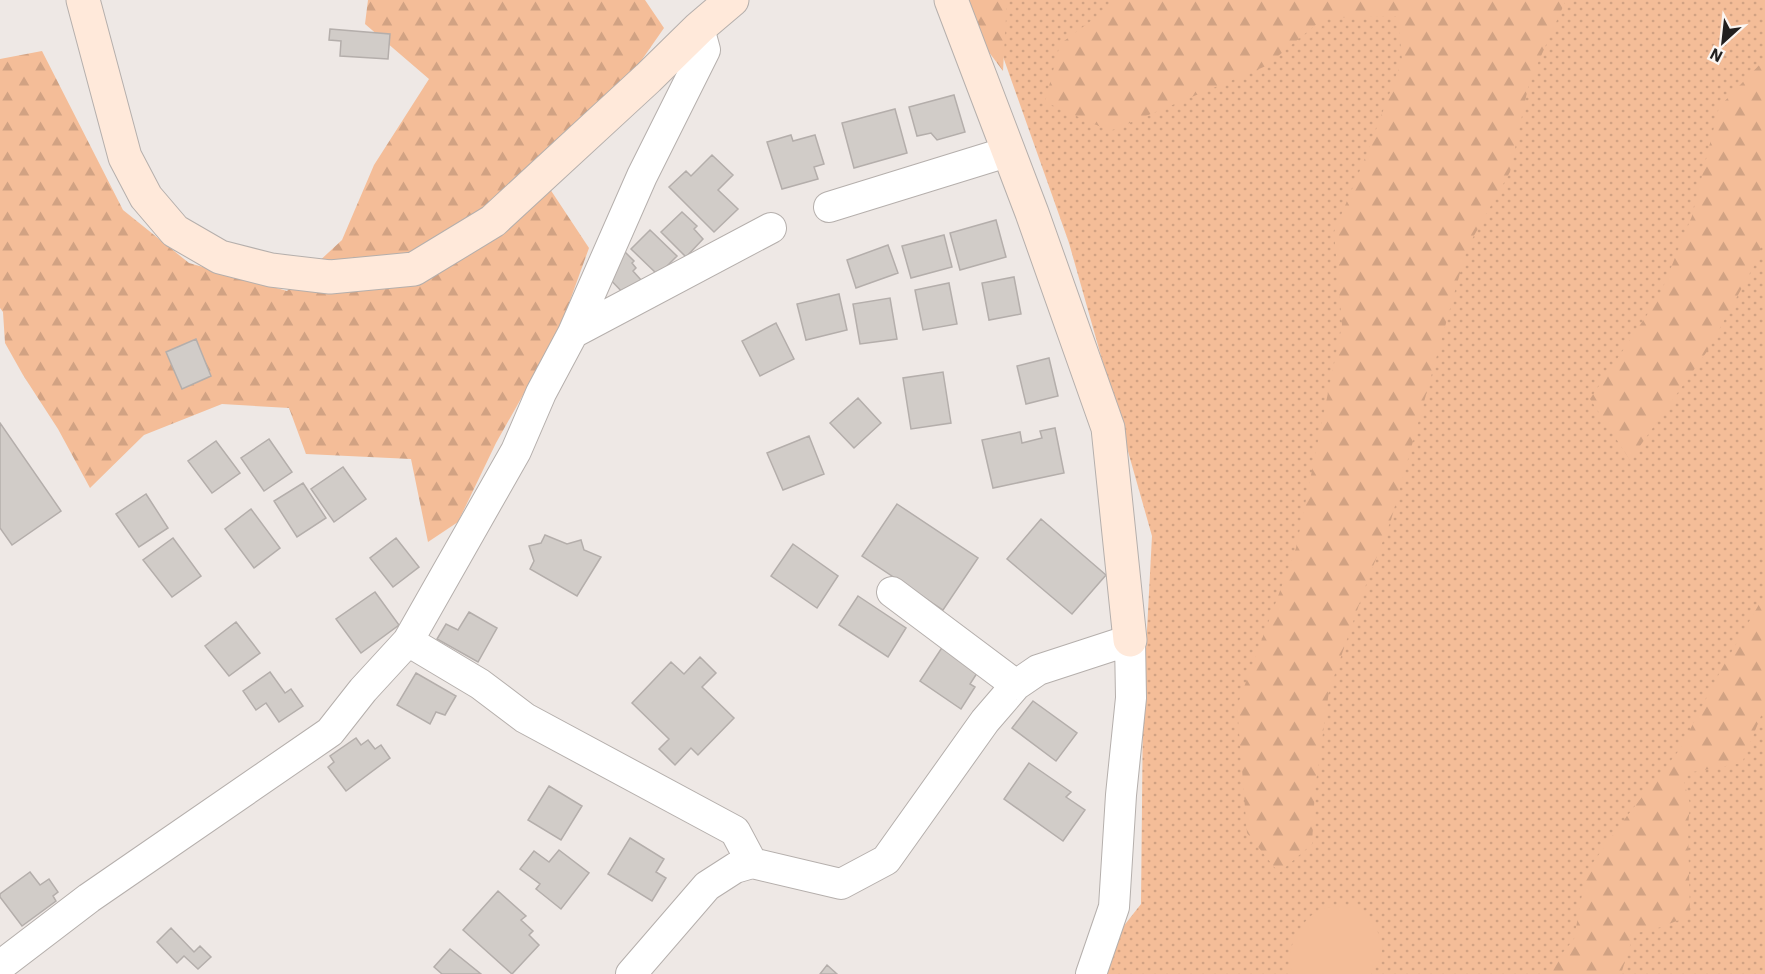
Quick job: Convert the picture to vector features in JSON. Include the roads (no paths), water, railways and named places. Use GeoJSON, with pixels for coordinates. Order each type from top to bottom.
{"type":"FeatureCollection","features":[{"type":"Feature","properties":{"kind":"street"},"geometry":{"type":"LineString","coordinates":[[83,0],[125,157],[146,197],[175,231],[220,257],[271,270],[330,277],[414,269],[493,221],[699,28],[732,0]]}},
{"type":"Feature","properties":{"kind":"street"},"geometry":{"type":"LineString","coordinates":[[951,0],[1032,213],[1108,428],[1130,640],[1131,698],[1120,795],[1114,908],[1090,974]]}},
{"type":"Feature","properties":{"kind":"street"},"geometry":{"type":"LineString","coordinates":[[5,953],[330,732],[363,690],[408,640],[516,451],[540,393],[573,333],[642,176],[705,50],[699,28]]}},
{"type":"Feature","properties":{"kind":"street"},"geometry":{"type":"LineString","coordinates":[[829,207],[1007,152]]}},
{"type":"Feature","properties":{"kind":"street"},"geometry":{"type":"LineString","coordinates":[[573,333],[771,228]]}},
{"type":"Feature","properties":{"kind":"street"},"geometry":{"type":"LineString","coordinates":[[892,592],[1016,685]]}},
{"type":"Feature","properties":{"kind":"street"},"geometry":{"type":"LineString","coordinates":[[408,640],[480,684],[525,718],[735,831],[752,862]]}},
{"type":"Feature","properties":{"kind":"street"},"geometry":{"type":"LineString","coordinates":[[631,974],[707,886],[735,868],[752,862],[841,884],[886,860],[985,720],[1016,685],[1038,669],[1130,640]]}}]}
